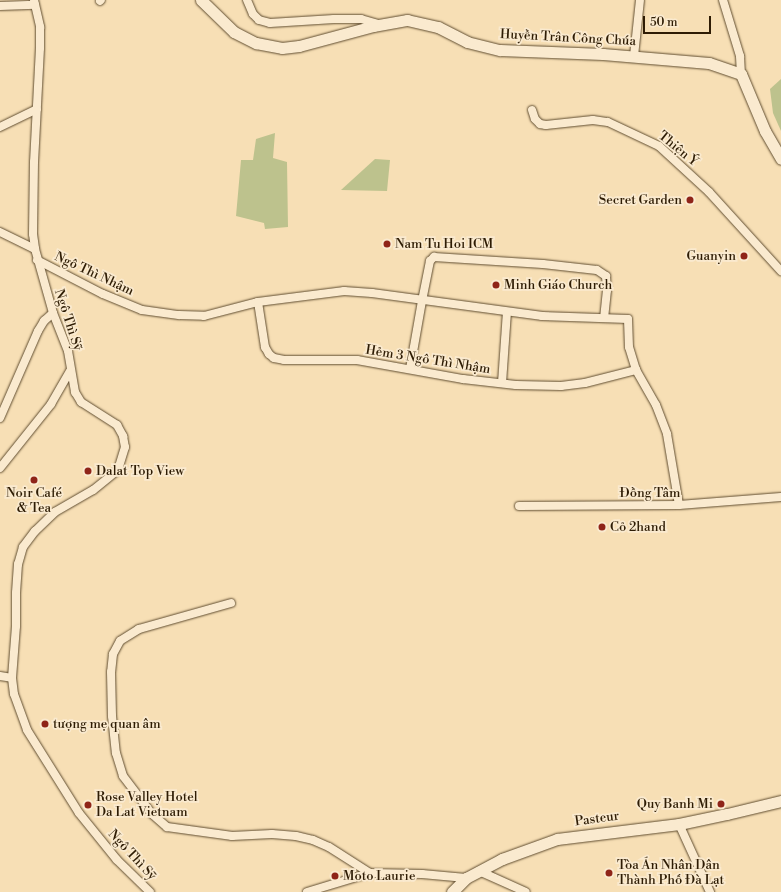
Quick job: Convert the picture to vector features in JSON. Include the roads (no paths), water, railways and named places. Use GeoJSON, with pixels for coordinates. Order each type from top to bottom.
{"type":"FeatureCollection","features":[{"type":"Feature","properties":{"kind":"street","name":"Huyền Trân Công Chúa"},"geometry":{"type":"LineString","coordinates":[[201,0],[234,32],[256,43],[282,48],[299,46],[380,24],[407,20],[422,22],[438,27],[468,42],[500,50],[634,56],[709,63],[741,74]]}},
{"type":"Feature","properties":{"kind":"street"},"geometry":{"type":"LineString","coordinates":[[247,0],[253,14],[259,20],[270,23],[354,19],[380,24]]}},
{"type":"Feature","properties":{"kind":"street"},"geometry":{"type":"LineString","coordinates":[[634,56],[640,0]]}},
{"type":"Feature","properties":{"kind":"street"},"geometry":{"type":"LineString","coordinates":[[723,0],[740,56],[741,74],[765,131],[781,159]]}},
{"type":"Feature","properties":{"kind":"street"},"geometry":{"type":"LineString","coordinates":[[0,6],[35,2]]}},
{"type":"Feature","properties":{"kind":"street","name":"Ngô Thì Sỹ"},"geometry":{"type":"LineString","coordinates":[[35,2],[40,27],[34,162],[33,234],[37,260],[53,314],[68,351],[74,392],[81,402],[117,425],[123,436],[125,448],[118,470],[93,490],[55,512],[45,521],[23,547],[18,564],[12,678],[14,694],[27,730],[79,813],[117,860],[150,892]]}},
{"type":"Feature","properties":{"kind":"street"},"geometry":{"type":"LineString","coordinates":[[0,127],[37,110]]}},
{"type":"Feature","properties":{"kind":"street","name":"Thiện Ý"},"geometry":{"type":"LineString","coordinates":[[532,110],[535,119],[540,124],[546,125],[593,120],[608,122],[659,146],[708,192],[781,271]]}},
{"type":"Feature","properties":{"kind":"street"},"geometry":{"type":"LineString","coordinates":[[0,232],[35,249]]}},
{"type":"Feature","properties":{"kind":"street"},"geometry":{"type":"LineString","coordinates":[[410,369],[430,261],[434,257],[543,264],[597,270],[606,276],[607,290],[604,317]]}},
{"type":"Feature","properties":{"kind":"street","name":"Ngô Thì Nhậm"},"geometry":{"type":"LineString","coordinates":[[37,260],[102,294],[142,310],[179,315],[204,316],[258,302],[344,291],[372,293],[422,301],[542,316],[628,319],[629,347],[636,370]]}},
{"type":"Feature","properties":{"kind":"street","name":"Hẻm 3 Ngô Thì Nhậm"},"geometry":{"type":"LineString","coordinates":[[258,302],[265,347],[269,354],[274,358],[284,360],[357,360],[463,379],[502,383],[561,386],[585,383],[636,370]]}},
{"type":"Feature","properties":{"kind":"street"},"geometry":{"type":"LineString","coordinates":[[502,383],[507,312]]}},
{"type":"Feature","properties":{"kind":"street"},"geometry":{"type":"LineString","coordinates":[[0,418],[38,331],[44,321],[53,314]]}},
{"type":"Feature","properties":{"kind":"street"},"geometry":{"type":"LineString","coordinates":[[636,370],[656,405],[667,434],[679,506]]}},
{"type":"Feature","properties":{"kind":"street"},"geometry":{"type":"LineString","coordinates":[[0,468],[51,404],[70,372]]}},
{"type":"Feature","properties":{"kind":"street","name":"Đồng Tâm"},"geometry":{"type":"LineString","coordinates":[[520,506],[679,506],[781,496]]}},
{"type":"Feature","properties":{"kind":"street"},"geometry":{"type":"LineString","coordinates":[[231,603],[139,629],[127,635],[120,641],[114,654],[111,672],[112,716],[116,753],[123,776],[152,814],[167,826],[232,836],[272,834],[296,836],[313,840],[329,847],[370,873]]}},
{"type":"Feature","properties":{"kind":"street"},"geometry":{"type":"LineString","coordinates":[[0,676],[12,678]]}},
{"type":"Feature","properties":{"kind":"street","name":"Pasteur"},"geometry":{"type":"LineString","coordinates":[[452,892],[466,878],[502,858],[557,839],[678,824],[781,801]]}},
{"type":"Feature","properties":{"kind":"street"},"geometry":{"type":"LineString","coordinates":[[678,824],[710,892]]}},
{"type":"Feature","properties":{"kind":"street"},"geometry":{"type":"LineString","coordinates":[[479,871],[526,892]]}},
{"type":"Feature","properties":{"kind":"street"},"geometry":{"type":"LineString","coordinates":[[307,892],[370,873],[422,874],[466,878]]}},
{"type":"Feature","properties":{"kind":"place","name":"Secret Garden"},"geometry":{"type":"Point","coordinates":[690,200]}},
{"type":"Feature","properties":{"kind":"place","name":"Nam Tu Hoi ICM"},"geometry":{"type":"Point","coordinates":[387,244]}},
{"type":"Feature","properties":{"kind":"place","name":"Guanyin"},"geometry":{"type":"Point","coordinates":[744,256]}},
{"type":"Feature","properties":{"kind":"place","name":"Minh Giáo Church"},"geometry":{"type":"Point","coordinates":[496,285]}},
{"type":"Feature","properties":{"kind":"place","name":"Dalat Top View"},"geometry":{"type":"Point","coordinates":[88,471]}},
{"type":"Feature","properties":{"kind":"place","name":"Noir Café & Tea"},"geometry":{"type":"Point","coordinates":[34,480]}},
{"type":"Feature","properties":{"kind":"place","name":"Cỏ 2hand"},"geometry":{"type":"Point","coordinates":[602,527]}},
{"type":"Feature","properties":{"kind":"place","name":"tượng mẹ quan âm"},"geometry":{"type":"Point","coordinates":[45,724]}},
{"type":"Feature","properties":{"kind":"place","name":"Quy Banh Mi"},"geometry":{"type":"Point","coordinates":[721,804]}},
{"type":"Feature","properties":{"kind":"place","name":"Rose Valley Hotel Da Lat Vietnam"},"geometry":{"type":"Point","coordinates":[88,805]}},
{"type":"Feature","properties":{"kind":"place","name":"Tòa Án Nhân Dân Thành Phố Đà Lạt"},"geometry":{"type":"Point","coordinates":[609,873]}},
{"type":"Feature","properties":{"kind":"place","name":"Moto Laurie"},"geometry":{"type":"Point","coordinates":[335,876]}}]}
